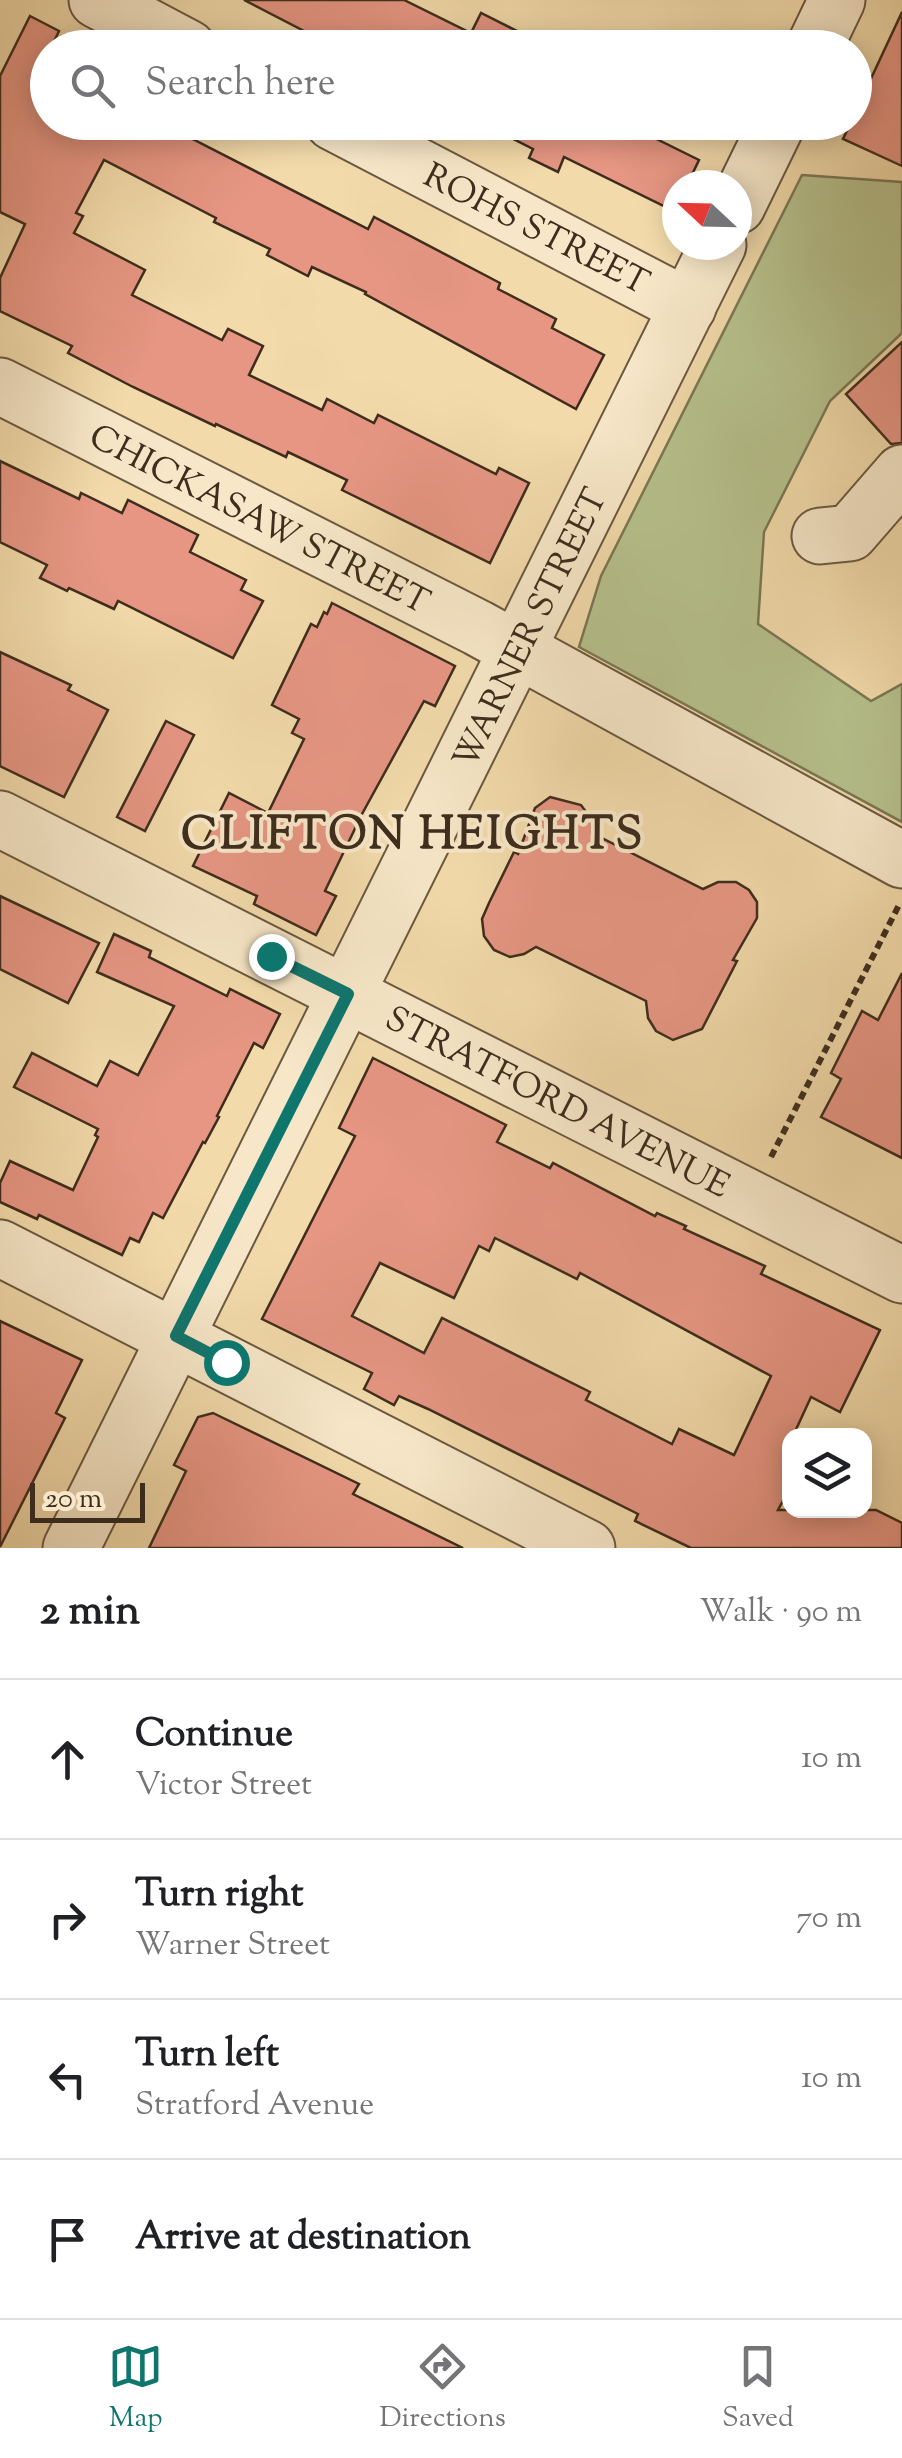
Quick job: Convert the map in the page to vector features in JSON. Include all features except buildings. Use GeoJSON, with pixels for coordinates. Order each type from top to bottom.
{"type":"FeatureCollection","features":[{"type":"Feature","properties":{"kind":"street"},"geometry":{"type":"LineString","coordinates":[[97,0],[154,30]]}},
{"type":"Feature","properties":{"kind":"street"},"geometry":{"type":"LineString","coordinates":[[823,30],[838,0]]}},
{"type":"Feature","properties":{"kind":"street","name":"ROHS STREET"},"geometry":{"type":"LineString","coordinates":[[368,140],[688,307]]}},
{"type":"Feature","properties":{"kind":"street"},"geometry":{"type":"LineString","coordinates":[[752,175],[769,140]]}},
{"type":"Feature","properties":{"kind":"street","name":"WARNER STREET"},"geometry":{"type":"LineString","coordinates":[[72,1548],[711,260]]}},
{"type":"Feature","properties":{"kind":"street","name":"CHICKASAW STREET"},"geometry":{"type":"LineString","coordinates":[[0,386],[519,651],[902,860]]}},
{"type":"Feature","properties":{"kind":"street"},"geometry":{"type":"LineString","coordinates":[[820,536],[850,532],[902,473]]}},
{"type":"Feature","properties":{"kind":"street","name":"STRATFORD AVENUE"},"geometry":{"type":"LineString","coordinates":[[0,819],[902,1275]]}},
{"type":"Feature","properties":{"kind":"street"},"geometry":{"type":"LineString","coordinates":[[0,1248],[587,1548]]}},
{"type":"Feature","properties":{"kind":"path"},"geometry":{"type":"LineString","coordinates":[[750,1198],[902,900]]}},
{"type":"Feature","properties":{"kind":"green space"},"geometry":{"type":"Polygon","coordinates":[[[802,175],[902,182],[902,333],[830,401],[764,532],[758,624],[871,701],[902,684],[902,822],[579,647],[601,576],[802,175]]]}},
{"type":"Feature","properties":{"kind":"district","name":"CLIFTON HEIGHTS"},"geometry":{"type":"Point","coordinates":[413,832]}},
{"type":"Feature","properties":{"kind":"route"},"geometry":{"type":"LineString","coordinates":[[226,1362],[176,1336],[348,994],[271,956]]}}]}
